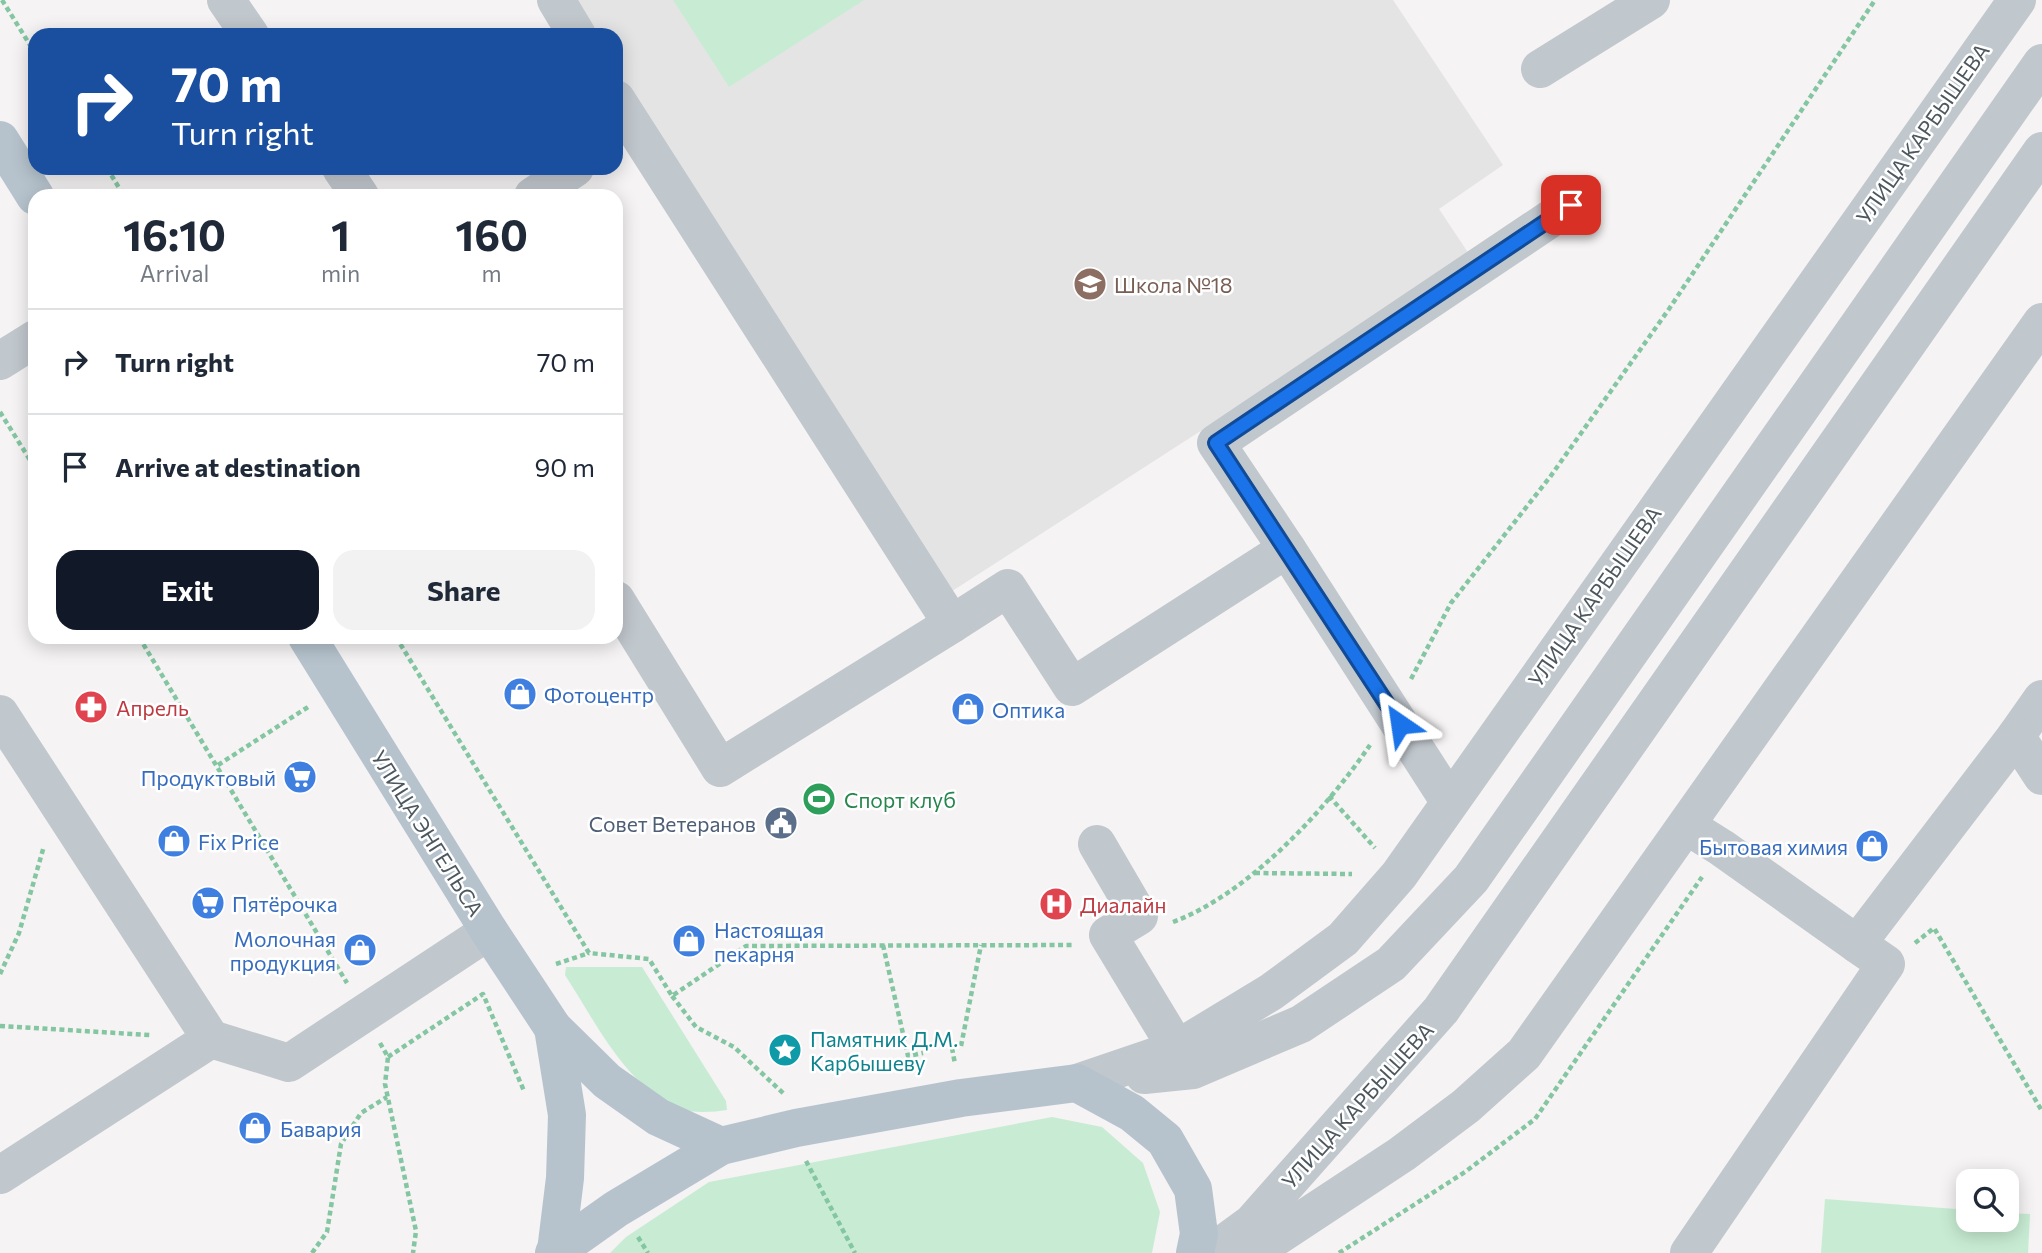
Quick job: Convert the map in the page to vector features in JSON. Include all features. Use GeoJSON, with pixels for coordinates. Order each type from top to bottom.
{"type":"FeatureCollection","features":[{"type":"Feature","properties":{"kind":"main road"},"geometry":{"type":"LineString","coordinates":[[0,140],[31,189]]}},
{"type":"Feature","properties":{"kind":"main road","name":"УЛИЦА ЭНГЕЛЬСА"},"geometry":{"type":"LineString","coordinates":[[311,644],[489,931],[553,1028],[607,1081],[658,1116],[721,1146]]}},
{"type":"Feature","properties":{"kind":"main road","name":"УЛИЦА ЭНГЕЛЬСА"},"geometry":{"type":"LineString","coordinates":[[553,1028],[567,1115],[565,1178],[555,1252]]}},
{"type":"Feature","properties":{"kind":"main road","name":"УЛИЦА КАРБЫШЕВА"},"geometry":{"type":"LineString","coordinates":[[555,1252],[616,1209],[721,1146],[796,1128],[961,1098],[1077,1083]]}},
{"type":"Feature","properties":{"kind":"main road"},"geometry":{"type":"LineString","coordinates":[[1077,1083],[1132,1113],[1165,1140],[1193,1189],[1199,1234],[1195,1253]]}},
{"type":"Feature","properties":{"kind":"street"},"geometry":{"type":"LineString","coordinates":[[226,0],[245,28]]}},
{"type":"Feature","properties":{"kind":"street"},"geometry":{"type":"LineString","coordinates":[[556,0],[573,28]]}},
{"type":"Feature","properties":{"kind":"street"},"geometry":{"type":"LineString","coordinates":[[1540,69],[1651,0]]}},
{"type":"Feature","properties":{"kind":"street","name":"УЛИЦА КАРБЫШЕВА"},"geometry":{"type":"LineString","coordinates":[[1077,1083],[1177,1049],[1271,992],[1343,939],[1399,875],[2017,0]]}},
{"type":"Feature","properties":{"kind":"street","name":"УЛИЦА КАРБЫШЕВА"},"geometry":{"type":"LineString","coordinates":[[1077,1083],[1193,1070],[1301,1024],[1391,964],[1471,878],[2042,63]]}},
{"type":"Feature","properties":{"kind":"street"},"geometry":{"type":"LineString","coordinates":[[623,125],[951,624]]}},
{"type":"Feature","properties":{"kind":"street","name":"УЛИЦА КАРБЫШЕВА"},"geometry":{"type":"LineString","coordinates":[[1211,1253],[1252,1223],[1441,1010],[2042,151]]}},
{"type":"Feature","properties":{"kind":"street"},"geometry":{"type":"LineString","coordinates":[[544,189],[564,175]]}},
{"type":"Feature","properties":{"kind":"street"},"geometry":{"type":"LineString","coordinates":[[1450,801],[1216,443],[1571,205]]}},
{"type":"Feature","properties":{"kind":"street","name":"УЛИЦА КАРБЫШЕВА"},"geometry":{"type":"LineString","coordinates":[[1246,1253],[1261,1247],[1402,1154],[1466,1106],[1524,1054],[2042,322]]}},
{"type":"Feature","properties":{"kind":"street"},"geometry":{"type":"LineString","coordinates":[[0,361],[28,343]]}},
{"type":"Feature","properties":{"kind":"street"},"geometry":{"type":"LineString","coordinates":[[623,611],[720,768],[1008,588],[1072,687],[1287,548]]}},
{"type":"Feature","properties":{"kind":"street"},"geometry":{"type":"LineString","coordinates":[[1689,1253],[1871,954],[2042,699]]}},
{"type":"Feature","properties":{"kind":"street"},"geometry":{"type":"LineString","coordinates":[[0,714],[211,1039],[289,1063],[489,931]]}},
{"type":"Feature","properties":{"kind":"street"},"geometry":{"type":"LineString","coordinates":[[2016,736],[2042,776]]}},
{"type":"Feature","properties":{"kind":"street"},"geometry":{"type":"LineString","coordinates":[[1687,826],[1871,954]]}},
{"type":"Feature","properties":{"kind":"street"},"geometry":{"type":"LineString","coordinates":[[1097,844],[1139,916],[1108,935],[1177,1049]]}},
{"type":"Feature","properties":{"kind":"street"},"geometry":{"type":"LineString","coordinates":[[0,1175],[211,1039]]}},
{"type":"Feature","properties":{"kind":"path"},"geometry":{"type":"LineString","coordinates":[[2,0],[28,42]]}},
{"type":"Feature","properties":{"kind":"path"},"geometry":{"type":"LineString","coordinates":[[0,412],[28,457]]}},
{"type":"Feature","properties":{"kind":"path"},"geometry":{"type":"LineString","coordinates":[[143,644],[365,1013],[388,1058],[385,1084],[416,1230],[413,1253]]}},
{"type":"Feature","properties":{"kind":"path"},"geometry":{"type":"LineString","coordinates":[[218,765],[290,719]]}},
{"type":"Feature","properties":{"kind":"path"},"geometry":{"type":"LineString","coordinates":[[1329,796],[1399,875]]}},
{"type":"Feature","properties":{"kind":"path"},"geometry":{"type":"LineString","coordinates":[[0,974],[19,933],[56,800]]}},
{"type":"Feature","properties":{"kind":"path"},"geometry":{"type":"LineString","coordinates":[[1254,873],[1399,875]]}},
{"type":"Feature","properties":{"kind":"path"},"geometry":{"type":"LineString","coordinates":[[1871,954],[1934,928],[2042,1111]]}},
{"type":"Feature","properties":{"kind":"path"},"geometry":{"type":"LineString","coordinates":[[883,945],[908,1056],[923,1053]]}},
{"type":"Feature","properties":{"kind":"path"},"geometry":{"type":"LineString","coordinates":[[961,1046],[981,945]]}},
{"type":"Feature","properties":{"kind":"path"},"geometry":{"type":"LineString","coordinates":[[556,964],[589,953]]}},
{"type":"Feature","properties":{"kind":"path"},"geometry":{"type":"LineString","coordinates":[[388,1058],[483,994],[528,1101]]}},
{"type":"Feature","properties":{"kind":"path"},"geometry":{"type":"LineString","coordinates":[[672,996],[696,1027],[734,1048],[788,1097]]}},
{"type":"Feature","properties":{"kind":"path"},"geometry":{"type":"LineString","coordinates":[[0,1026],[158,1036]]}},
{"type":"Feature","properties":{"kind":"path"},"geometry":{"type":"LineString","coordinates":[[312,1253],[327,1231],[341,1144],[361,1113],[387,1097]]}},
{"type":"Feature","properties":{"kind":"path"},"geometry":{"type":"LineString","coordinates":[[805,1159],[855,1253]]}},
{"type":"Feature","properties":{"kind":"path"},"geometry":{"type":"LineString","coordinates":[[637,1236],[648,1253]]}},
{"type":"Feature","properties":{"kind":"shaded area","name":"Школа №18"},"geometry":{"type":"Polygon","coordinates":[[[572,0],[1393,0],[1503,165],[1439,209],[1471,257],[946,595],[623,81],[623,28],[590,28],[572,0]]]}},
{"type":"Feature","properties":{"kind":"green space"},"geometry":{"type":"Polygon","coordinates":[[[673,0],[864,0],[729,87],[673,0]]]}},
{"type":"Feature","properties":{"kind":"green space"},"geometry":{"type":"Polygon","coordinates":[[[566,967],[642,967],[726,1101],[727,1110],[685,1110],[660,1098],[643,1085],[600,1032],[565,975],[566,967]]]}},
{"type":"Feature","properties":{"kind":"green space"},"geometry":{"type":"Polygon","coordinates":[[[1052,1117],[1102,1127],[1143,1163],[1160,1212],[1152,1253],[610,1253],[626,1237],[709,1182],[1052,1117]]]}},
{"type":"Feature","properties":{"kind":"green space"},"geometry":{"type":"Polygon","coordinates":[[[1825,1199],[1956,1209],[1956,1232],[2019,1232],[2019,1214],[2030,1214],[2028,1253],[1821,1253],[1825,1199]]]}},
{"type":"Feature","properties":{"kind":"place","name":"Школа №18"},"geometry":{"type":"Point","coordinates":[1090,284]}},
{"type":"Feature","properties":{"kind":"place","name":"Фотоцентр"},"geometry":{"type":"Point","coordinates":[520,694]}},
{"type":"Feature","properties":{"kind":"place","name":"Апрель"},"geometry":{"type":"Point","coordinates":[91,707]}},
{"type":"Feature","properties":{"kind":"place","name":"Оптика"},"geometry":{"type":"Point","coordinates":[968,709]}},
{"type":"Feature","properties":{"kind":"place","name":"Продуктовый"},"geometry":{"type":"Point","coordinates":[300,777]}},
{"type":"Feature","properties":{"kind":"place","name":"Спорт клуб"},"geometry":{"type":"Point","coordinates":[819,799]}},
{"type":"Feature","properties":{"kind":"place","name":"Совет Ветеранов"},"geometry":{"type":"Point","coordinates":[781,823]}},
{"type":"Feature","properties":{"kind":"place","name":"Fix Price"},"geometry":{"type":"Point","coordinates":[174,841]}},
{"type":"Feature","properties":{"kind":"place","name":"Бытовая химия"},"geometry":{"type":"Point","coordinates":[1872,846]}},
{"type":"Feature","properties":{"kind":"place","name":"Пятёрочка"},"geometry":{"type":"Point","coordinates":[208,903]}},
{"type":"Feature","properties":{"kind":"place","name":"Диалайн"},"geometry":{"type":"Point","coordinates":[1056,904]}},
{"type":"Feature","properties":{"kind":"place","name":"Настоящая пекарня"},"geometry":{"type":"Point","coordinates":[689,941]}},
{"type":"Feature","properties":{"kind":"place","name":"Молочная продукция"},"geometry":{"type":"Point","coordinates":[360,950]}},
{"type":"Feature","properties":{"kind":"place","name":"Памятник Д.М. Карбышеву"},"geometry":{"type":"Point","coordinates":[785,1050]}},
{"type":"Feature","properties":{"kind":"place","name":"Бавария"},"geometry":{"type":"Point","coordinates":[255,1128]}},
{"type":"Feature","properties":{"kind":"route"},"geometry":{"type":"LineString","coordinates":[[1400,724],[1216,443],[1571,205]]}}]}
